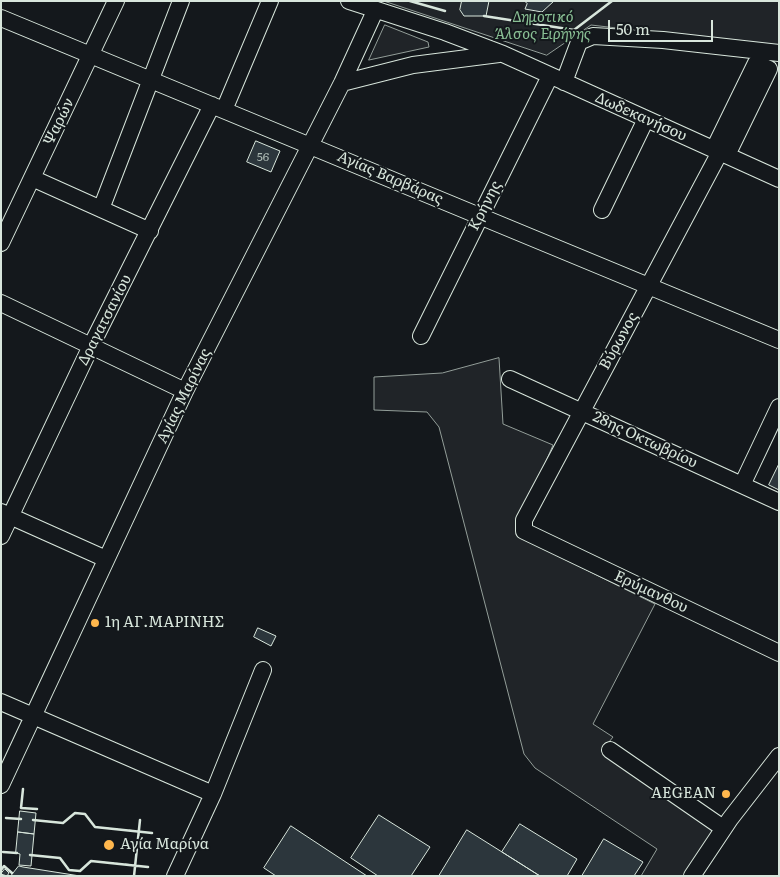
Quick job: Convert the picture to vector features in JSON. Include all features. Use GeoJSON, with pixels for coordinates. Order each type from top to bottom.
{"type":"FeatureCollection","features":[{"type":"Feature","properties":{"kind":"street","name":"Ψαρών"},"geometry":{"type":"LineString","coordinates":[[1,243],[92,55],[116,1]]}},
{"type":"Feature","properties":{"kind":"street"},"geometry":{"type":"LineString","coordinates":[[101,209],[181,1]]}},
{"type":"Feature","properties":{"kind":"street","name":"Δραγατσανίου"},"geometry":{"type":"LineString","coordinates":[[1,536],[6,514],[150,231],[218,108],[270,1]]}},
{"type":"Feature","properties":{"kind":"street","name":"Δωδεκανήσου"},"geometry":{"type":"LineString","coordinates":[[361,4],[503,54],[720,152],[777,175]]}},
{"type":"Feature","properties":{"kind":"street","name":"Αγίας Μαρίνας"},"geometry":{"type":"LineString","coordinates":[[1,785],[185,391],[342,83],[361,4]]}},
{"type":"Feature","properties":{"kind":"street","name":"Αγίας Βαρβάρας"},"geometry":{"type":"LineString","coordinates":[[1,18],[779,340]]}},
{"type":"Feature","properties":{"kind":"street","name":"Κρήνης"},"geometry":{"type":"LineString","coordinates":[[421,336],[480,216],[579,42],[593,36],[662,40],[770,57]]}},
{"type":"Feature","properties":{"kind":"street"},"geometry":{"type":"LineString","coordinates":[[342,83],[413,65],[503,54]]}},
{"type":"Feature","properties":{"kind":"street","name":"Βύρωνος"},"geometry":{"type":"LineString","coordinates":[[524,531],[524,520],[581,410],[720,152],[769,69],[770,57]]}},
{"type":"Feature","properties":{"kind":"street"},"geometry":{"type":"LineString","coordinates":[[602,210],[646,119]]}},
{"type":"Feature","properties":{"kind":"street"},"geometry":{"type":"LineString","coordinates":[[32,178],[150,231]]}},
{"type":"Feature","properties":{"kind":"street"},"geometry":{"type":"LineString","coordinates":[[1,303],[185,391]]}},
{"type":"Feature","properties":{"kind":"street","name":"28ης Οκτωβρίου"},"geometry":{"type":"LineString","coordinates":[[510,379],[779,502]]}},
{"type":"Feature","properties":{"kind":"street"},"geometry":{"type":"LineString","coordinates":[[742,485],[779,407]]}},
{"type":"Feature","properties":{"kind":"street"},"geometry":{"type":"LineString","coordinates":[[6,514],[106,559]]}},
{"type":"Feature","properties":{"kind":"street","name":"Ερύμανθου"},"geometry":{"type":"LineString","coordinates":[[524,531],[779,653]]}},
{"type":"Feature","properties":{"kind":"street"},"geometry":{"type":"LineString","coordinates":[[175,876],[213,794],[264,670]]}},
{"type":"Feature","properties":{"kind":"street"},"geometry":{"type":"LineString","coordinates":[[1,702],[213,794]]}},
{"type":"Feature","properties":{"kind":"street"},"geometry":{"type":"LineString","coordinates":[[610,750],[723,828]]}},
{"type":"Feature","properties":{"kind":"street"},"geometry":{"type":"LineString","coordinates":[[692,876],[723,828],[779,756]]}},
{"type":"Feature","properties":{"kind":"green space","name":"Δημοτικό Άλσος Ειρήνης"},"geometry":{"type":"Polygon","coordinates":[[[384,1],[779,1],[779,47],[591,25],[547,55],[384,1]]]}},
{"type":"Feature","properties":{"kind":"green space"},"geometry":{"type":"Polygon","coordinates":[[[385,25],[428,42],[429,47],[369,60],[385,25]]]}},
{"type":"Feature","properties":{"kind":"green space"},"geometry":{"type":"Polygon","coordinates":[[[499,358],[503,424],[553,445],[517,529],[520,537],[655,604],[593,724],[613,737],[605,747],[713,831],[684,876],[641,876],[657,849],[535,768],[524,754],[439,427],[427,412],[374,410],[374,377],[442,373],[499,358]]]}},
{"type":"Feature","properties":{"kind":"building"},"geometry":{"type":"Polygon","coordinates":[[[462,1],[489,1],[486,16],[464,16],[460,10],[462,1]]]}},
{"type":"Feature","properties":{"kind":"building"},"geometry":{"type":"Polygon","coordinates":[[[525,1],[554,1],[542,12],[525,9],[527,4],[525,1]]]}},
{"type":"Feature","properties":{"kind":"building"},"geometry":{"type":"Polygon","coordinates":[[[256,141],[280,151],[271,172],[247,162],[256,141]]]}},
{"type":"Feature","properties":{"kind":"building"},"geometry":{"type":"Polygon","coordinates":[[[779,464],[779,490],[769,485],[779,464]]]}},
{"type":"Feature","properties":{"kind":"building"},"geometry":{"type":"Polygon","coordinates":[[[258,628],[276,636],[271,646],[254,637],[258,628]]]}},
{"type":"Feature","properties":{"kind":"building"},"geometry":{"type":"Polygon","coordinates":[[[20,811],[36,813],[34,834],[18,832],[20,811]]]}},
{"type":"Feature","properties":{"kind":"building"},"geometry":{"type":"Polygon","coordinates":[[[379,815],[430,847],[411,876],[378,876],[351,858],[379,815]]]}},
{"type":"Feature","properties":{"kind":"building"},"geometry":{"type":"Polygon","coordinates":[[[520,824],[577,859],[567,876],[540,876],[502,852],[520,824]]]}},
{"type":"Feature","properties":{"kind":"building"},"geometry":{"type":"Polygon","coordinates":[[[291,826],[367,876],[276,876],[264,868],[291,826]]]}},
{"type":"Feature","properties":{"kind":"building"},"geometry":{"type":"Polygon","coordinates":[[[467,830],[502,852],[540,876],[439,876],[467,830]]]}},
{"type":"Feature","properties":{"kind":"building"},"geometry":{"type":"Polygon","coordinates":[[[18,832],[34,834],[31,866],[19,865],[20,854],[16,853],[18,832]]]}},
{"type":"Feature","properties":{"kind":"building"},"geometry":{"type":"Polygon","coordinates":[[[604,839],[643,862],[634,876],[582,876],[604,839]]]}},
{"type":"Feature","properties":{"kind":"building"},"geometry":{"type":"Polygon","coordinates":[[[19,866],[23,867],[80,876],[11,876],[19,866]]]}},
{"type":"Feature","properties":{"kind":"building"},"geometry":{"type":"Polygon","coordinates":[[[5,869],[9,873],[7,876],[1,874],[5,869]]]}},
{"type":"Feature","properties":{"kind":"fence"},"geometry":{"type":"LineString","coordinates":[[34,820],[63,823]]}},
{"type":"Feature","properties":{"kind":"fence"},"geometry":{"type":"LineString","coordinates":[[95,827],[138,831]]}},
{"type":"Feature","properties":{"kind":"fence"},"geometry":{"type":"LineString","coordinates":[[30,855],[60,858]]}},
{"type":"Feature","properties":{"kind":"fence"},"geometry":{"type":"LineString","coordinates":[[91,861],[135,865]]}},
{"type":"Feature","properties":{"kind":"wall"},"geometry":{"type":"LineString","coordinates":[[410,1],[445,11]]}},
{"type":"Feature","properties":{"kind":"wall"},"geometry":{"type":"LineString","coordinates":[[484,16],[574,30],[612,1]]}},
{"type":"Feature","properties":{"kind":"wall"},"geometry":{"type":"LineString","coordinates":[[23,789],[21,808],[37,809]]}},
{"type":"Feature","properties":{"kind":"wall"},"geometry":{"type":"LineString","coordinates":[[33,820],[63,823],[75,813],[85,814],[95,827],[152,833]]}},
{"type":"Feature","properties":{"kind":"wall"},"geometry":{"type":"LineString","coordinates":[[6,818],[21,819]]}},
{"type":"Feature","properties":{"kind":"wall"},"geometry":{"type":"LineString","coordinates":[[134,876],[140,820]]}},
{"type":"Feature","properties":{"kind":"wall"},"geometry":{"type":"LineString","coordinates":[[3,852],[17,853]]}},
{"type":"Feature","properties":{"kind":"wall"},"geometry":{"type":"LineString","coordinates":[[30,855],[60,858],[69,870],[80,871],[91,861],[148,867]]}},
{"type":"Feature","properties":{"kind":"wall"},"geometry":{"type":"LineString","coordinates":[[1,870],[4,866],[12,873]]}},
{"type":"Feature","properties":{"kind":"place","name":"1η ΑΓ.ΜΑΡΙΝΗΣ"},"geometry":{"type":"Point","coordinates":[95,623]}},
{"type":"Feature","properties":{"kind":"place","name":"AEGEAN"},"geometry":{"type":"Point","coordinates":[726,794]}},
{"type":"Feature","properties":{"kind":"place","name":"Αγία Μαρίνα"},"geometry":{"type":"Point","coordinates":[109,845]}}]}
